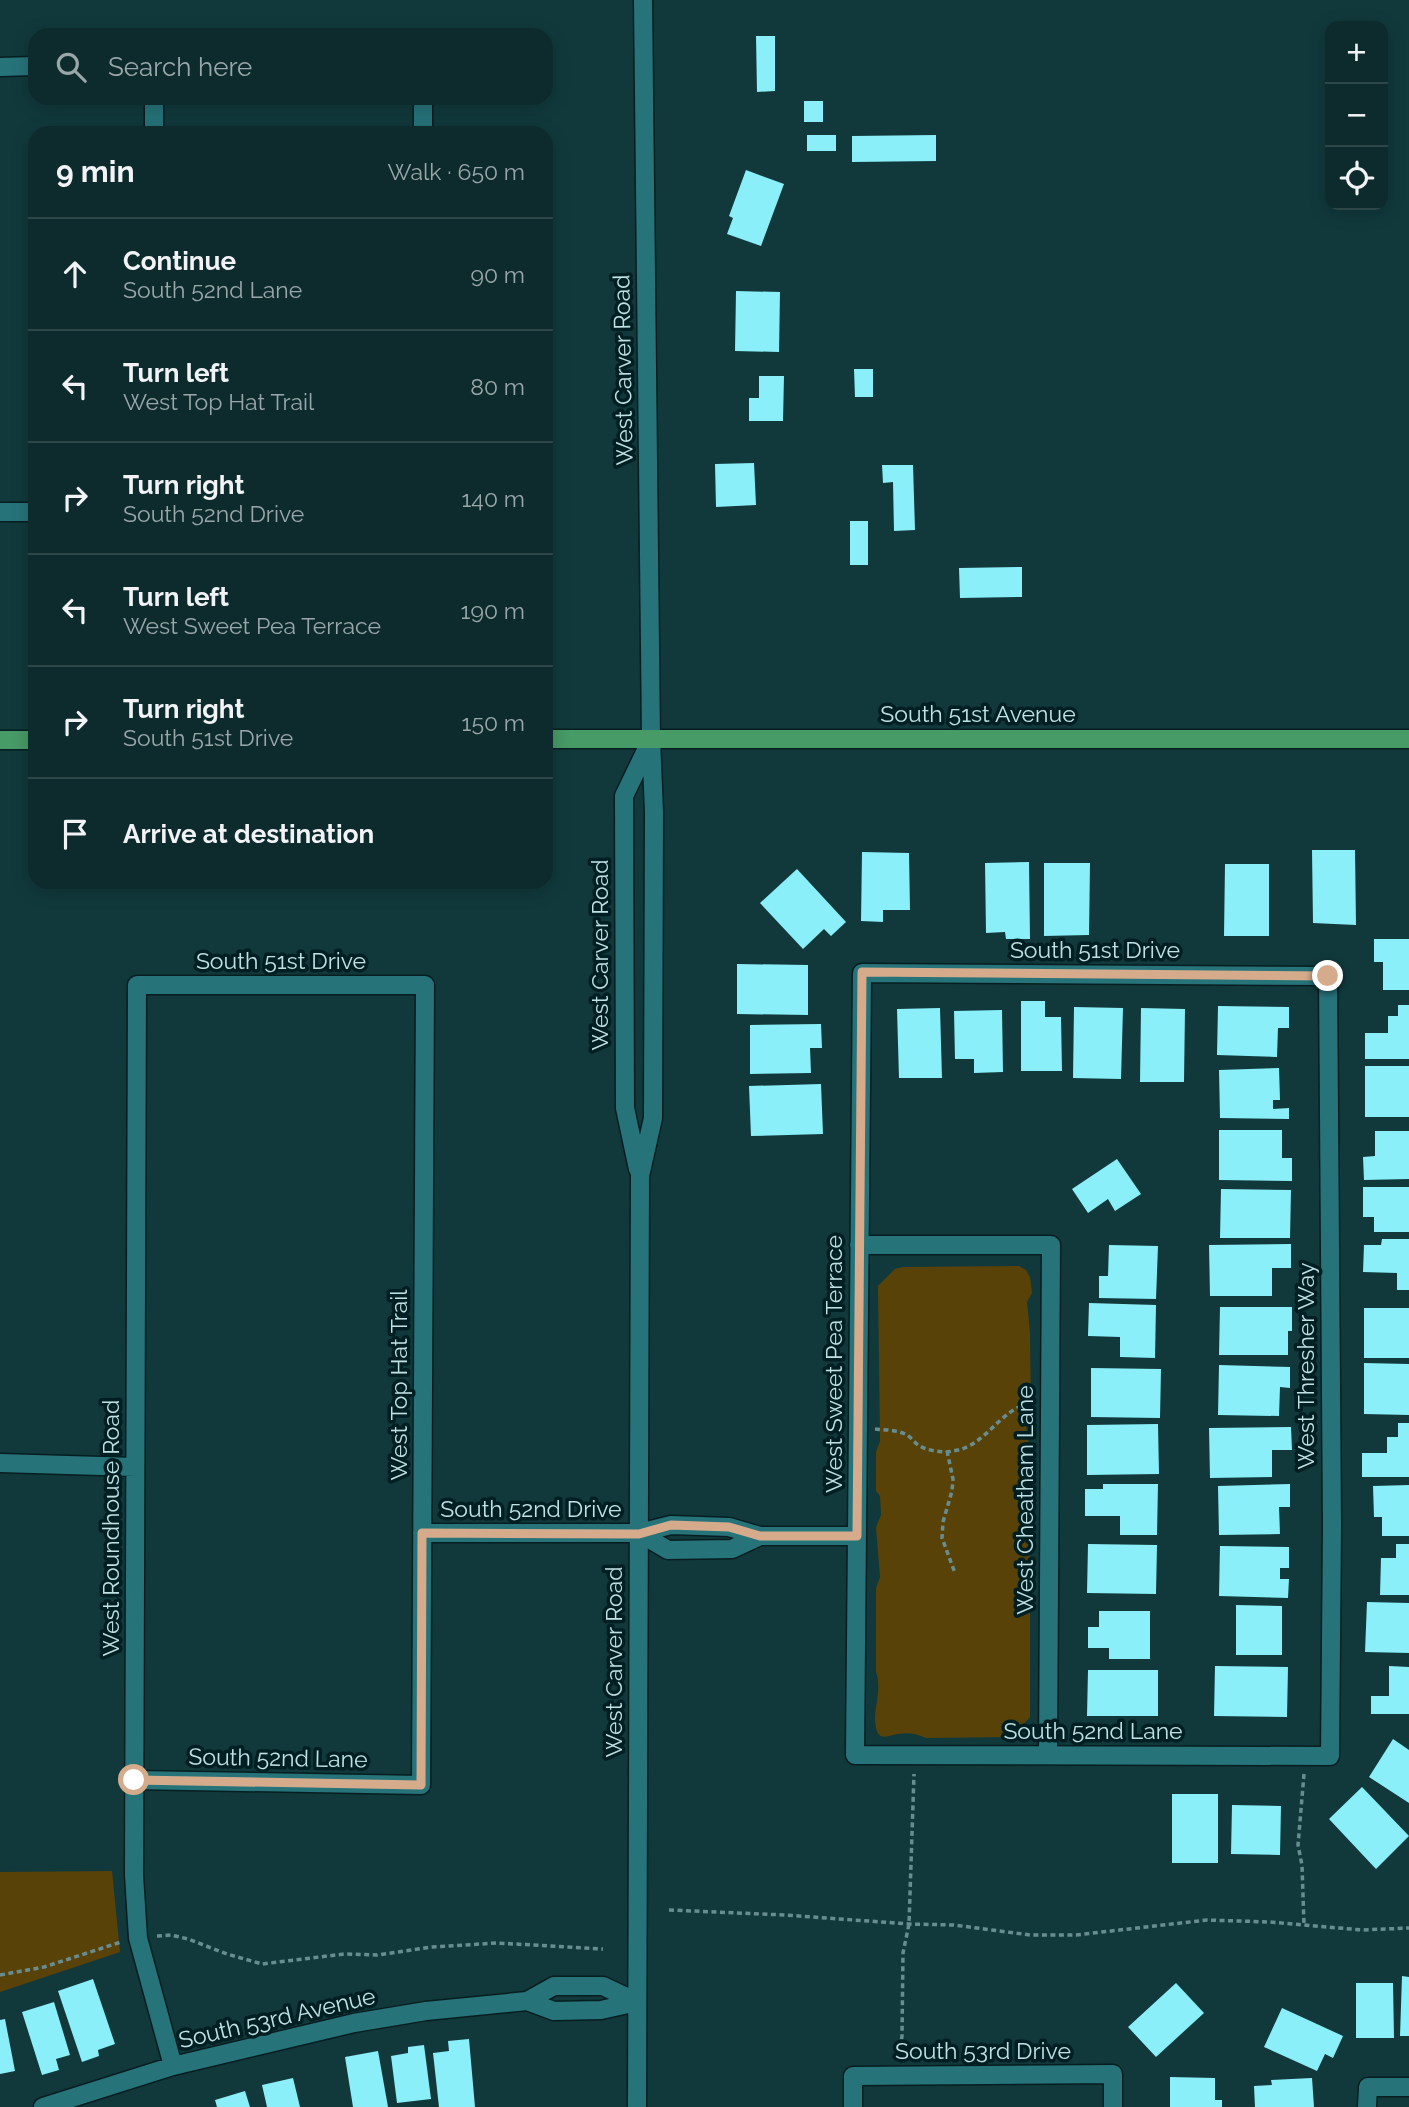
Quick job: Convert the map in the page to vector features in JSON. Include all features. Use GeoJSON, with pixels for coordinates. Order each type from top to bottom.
{"type":"FeatureCollection","features":[{"type":"Feature","properties":{"kind":"main road","name":"South 51st Avenue"},"geometry":{"type":"LineString","coordinates":[[553,739],[1409,739]]}},
{"type":"Feature","properties":{"kind":"main road"},"geometry":{"type":"LineString","coordinates":[[0,740],[28,740]]}},
{"type":"Feature","properties":{"kind":"street","name":"West Carver Road"},"geometry":{"type":"LineString","coordinates":[[637,2107],[640,1176],[653,1118],[654,812],[643,0]]}},
{"type":"Feature","properties":{"kind":"street"},"geometry":{"type":"LineString","coordinates":[[0,66],[28,66]]}},
{"type":"Feature","properties":{"kind":"street"},"geometry":{"type":"LineString","coordinates":[[154,105],[154,126]]}},
{"type":"Feature","properties":{"kind":"street"},"geometry":{"type":"LineString","coordinates":[[423,105],[423,126]]}},
{"type":"Feature","properties":{"kind":"street"},"geometry":{"type":"LineString","coordinates":[[0,512],[28,512]]}},
{"type":"Feature","properties":{"kind":"street","name":"West Carver Road"},"geometry":{"type":"LineString","coordinates":[[640,1176],[625,1108],[624,796],[651,739]]}},
{"type":"Feature","properties":{"kind":"street","name":"South 51st Drive"},"geometry":{"type":"LineString","coordinates":[[862,972],[1328,976]]}},
{"type":"Feature","properties":{"kind":"street","name":"West Sweet Pea Terrace"},"geometry":{"type":"LineString","coordinates":[[855,1755],[862,972]]}},
{"type":"Feature","properties":{"kind":"street","name":"West Thresher Way"},"geometry":{"type":"LineString","coordinates":[[1328,976],[1332,1527],[1330,1756]]}},
{"type":"Feature","properties":{"kind":"street","name":"South 51st Drive"},"geometry":{"type":"LineString","coordinates":[[137,985],[425,985]]}},
{"type":"Feature","properties":{"kind":"street","name":"West Roundhouse Road"},"geometry":{"type":"LineString","coordinates":[[137,985],[134,1875],[138,1938],[173,2066]]}},
{"type":"Feature","properties":{"kind":"street","name":"West Top Hat Trail"},"geometry":{"type":"LineString","coordinates":[[421,1785],[425,985]]}},
{"type":"Feature","properties":{"kind":"street","name":"West Cheatham Lane"},"geometry":{"type":"LineString","coordinates":[[859,1245],[1051,1245],[1048,1755]]}},
{"type":"Feature","properties":{"kind":"street"},"geometry":{"type":"LineString","coordinates":[[0,1462],[135,1467]]}},
{"type":"Feature","properties":{"kind":"street","name":"South 52nd Drive"},"geometry":{"type":"LineString","coordinates":[[422,1533],[639,1534],[671,1525],[729,1527],[760,1536],[857,1536]]}},
{"type":"Feature","properties":{"kind":"street","name":"South 52nd Lane"},"geometry":{"type":"LineString","coordinates":[[855,1755],[1330,1756]]}},
{"type":"Feature","properties":{"kind":"street","name":"South 52nd Lane"},"geometry":{"type":"LineString","coordinates":[[134,1780],[421,1785]]}},
{"type":"Feature","properties":{"kind":"street","name":"South 53rd Avenue"},"geometry":{"type":"LineString","coordinates":[[43,2107],[173,2066],[354,2023],[426,2011],[527,2001],[554,1986],[603,1986],[637,2002]]}},
{"type":"Feature","properties":{"kind":"street","name":"South 53rd Avenue"},"geometry":{"type":"LineString","coordinates":[[527,2001],[554,2011],[601,2010],[637,2002]]}},
{"type":"Feature","properties":{"kind":"street","name":"South 53rd Drive"},"geometry":{"type":"LineString","coordinates":[[853,2107],[853,2076],[1113,2074],[1112,2107]]}},
{"type":"Feature","properties":{"kind":"street"},"geometry":{"type":"LineString","coordinates":[[1367,2107],[1368,2087],[1409,2087]]}},
{"type":"Feature","properties":{"kind":"path"},"geometry":{"type":"LineString","coordinates":[[858,1427],[896,1431],[909,1436],[920,1446],[935,1451],[954,1451],[978,1441],[1010,1411],[1022,1405],[1051,1399]]}},
{"type":"Feature","properties":{"kind":"path"},"geometry":{"type":"LineString","coordinates":[[947,1451],[953,1479],[942,1538],[955,1573]]}},
{"type":"Feature","properties":{"kind":"path"},"geometry":{"type":"LineString","coordinates":[[895,2076],[902,2036],[903,1953],[909,1924],[915,1755]]}},
{"type":"Feature","properties":{"kind":"path"},"geometry":{"type":"LineString","coordinates":[[1304,1925],[1302,1864],[1298,1845],[1305,1756]]}},
{"type":"Feature","properties":{"kind":"path"},"geometry":{"type":"LineString","coordinates":[[669,1910],[954,1925],[1030,1935],[1076,1935],[1207,1920],[1362,1930],[1409,1928]]}},
{"type":"Feature","properties":{"kind":"path"},"geometry":{"type":"LineString","coordinates":[[0,1975],[44,1967],[108,1945],[138,1938],[171,1935],[262,1964],[344,1954],[377,1955],[432,1947],[497,1943],[603,1949]]}},
{"type":"Feature","properties":{"kind":"shaded area"},"geometry":{"type":"Polygon","coordinates":[[[1019,1266],[1026,1270],[1030,1277],[1032,1293],[1027,1302],[1031,1409],[1026,1428],[1030,1447],[1030,1717],[1012,1737],[926,1738],[905,1733],[882,1736],[877,1732],[875,1721],[878,1686],[876,1588],[880,1577],[876,1527],[881,1515],[880,1496],[876,1491],[876,1452],[880,1441],[878,1286],[895,1269],[903,1267],[1019,1266]]]}},
{"type":"Feature","properties":{"kind":"shaded area"},"geometry":{"type":"Polygon","coordinates":[[[112,1871],[120,1952],[0,1992],[0,1872],[112,1871]]]}},
{"type":"Feature","properties":{"kind":"building"},"geometry":{"type":"Polygon","coordinates":[[[756,36],[775,36],[775,91],[757,92],[756,36]]]}},
{"type":"Feature","properties":{"kind":"building"},"geometry":{"type":"Polygon","coordinates":[[[804,101],[823,101],[823,122],[804,122],[804,101]]]}},
{"type":"Feature","properties":{"kind":"building"},"geometry":{"type":"Polygon","coordinates":[[[807,135],[836,135],[836,151],[807,151],[807,135]]]}},
{"type":"Feature","properties":{"kind":"building"},"geometry":{"type":"Polygon","coordinates":[[[936,135],[936,161],[852,162],[852,136],[936,135]]]}},
{"type":"Feature","properties":{"kind":"building"},"geometry":{"type":"Polygon","coordinates":[[[746,170],[784,184],[761,246],[727,234],[733,218],[729,216],[746,170]]]}},
{"type":"Feature","properties":{"kind":"building"},"geometry":{"type":"Polygon","coordinates":[[[736,291],[780,292],[779,352],[735,351],[736,291]]]}},
{"type":"Feature","properties":{"kind":"building"},"geometry":{"type":"Polygon","coordinates":[[[854,369],[873,369],[873,397],[855,397],[854,369]]]}},
{"type":"Feature","properties":{"kind":"building"},"geometry":{"type":"Polygon","coordinates":[[[759,376],[784,376],[783,421],[749,421],[749,398],[759,398],[759,376]]]}},
{"type":"Feature","properties":{"kind":"building"},"geometry":{"type":"Polygon","coordinates":[[[754,463],[756,505],[716,507],[715,464],[754,463]]]}},
{"type":"Feature","properties":{"kind":"building"},"geometry":{"type":"Polygon","coordinates":[[[882,465],[913,465],[915,530],[894,531],[893,482],[883,483],[882,465]]]}},
{"type":"Feature","properties":{"kind":"building"},"geometry":{"type":"Polygon","coordinates":[[[850,521],[868,521],[868,565],[850,565],[850,521]]]}},
{"type":"Feature","properties":{"kind":"building"},"geometry":{"type":"Polygon","coordinates":[[[1022,567],[1022,597],[960,598],[959,568],[1022,567]]]}},
{"type":"Feature","properties":{"kind":"building"},"geometry":{"type":"Polygon","coordinates":[[[1312,850],[1355,850],[1356,925],[1313,923],[1312,850]]]}},
{"type":"Feature","properties":{"kind":"building"},"geometry":{"type":"Polygon","coordinates":[[[862,852],[909,853],[910,910],[883,910],[883,922],[861,921],[862,852]]]}},
{"type":"Feature","properties":{"kind":"building"},"geometry":{"type":"Polygon","coordinates":[[[1029,862],[1030,939],[1006,939],[1005,932],[986,933],[985,863],[1029,862]]]}},
{"type":"Feature","properties":{"kind":"building"},"geometry":{"type":"Polygon","coordinates":[[[1044,863],[1090,863],[1089,935],[1044,936],[1044,863]]]}},
{"type":"Feature","properties":{"kind":"building"},"geometry":{"type":"Polygon","coordinates":[[[1225,864],[1269,864],[1269,936],[1224,936],[1225,864]]]}},
{"type":"Feature","properties":{"kind":"building"},"geometry":{"type":"Polygon","coordinates":[[[797,869],[846,922],[831,936],[824,929],[803,949],[760,903],[797,869]]]}},
{"type":"Feature","properties":{"kind":"building"},"geometry":{"type":"Polygon","coordinates":[[[1374,939],[1409,939],[1409,990],[1383,990],[1383,962],[1374,962],[1374,939]]]}},
{"type":"Feature","properties":{"kind":"building"},"geometry":{"type":"Polygon","coordinates":[[[737,964],[808,965],[808,1015],[737,1014],[737,964]]]}},
{"type":"Feature","properties":{"kind":"building"},"geometry":{"type":"Polygon","coordinates":[[[1021,1001],[1045,1001],[1045,1017],[1061,1017],[1062,1071],[1021,1071],[1021,1001]]]}},
{"type":"Feature","properties":{"kind":"building"},"geometry":{"type":"Polygon","coordinates":[[[1398,1005],[1409,1005],[1409,1059],[1365,1059],[1365,1033],[1388,1033],[1388,1016],[1398,1016],[1398,1005]]]}},
{"type":"Feature","properties":{"kind":"building"},"geometry":{"type":"Polygon","coordinates":[[[1218,1006],[1289,1007],[1289,1028],[1278,1028],[1277,1057],[1217,1055],[1218,1006]]]}},
{"type":"Feature","properties":{"kind":"building"},"geometry":{"type":"Polygon","coordinates":[[[1074,1007],[1123,1008],[1121,1079],[1073,1078],[1074,1007]]]}},
{"type":"Feature","properties":{"kind":"building"},"geometry":{"type":"Polygon","coordinates":[[[940,1008],[942,1078],[899,1078],[897,1009],[940,1008]]]}},
{"type":"Feature","properties":{"kind":"building"},"geometry":{"type":"Polygon","coordinates":[[[1141,1008],[1185,1009],[1184,1082],[1140,1082],[1141,1008]]]}},
{"type":"Feature","properties":{"kind":"building"},"geometry":{"type":"Polygon","coordinates":[[[1002,1010],[1003,1072],[974,1073],[974,1059],[955,1059],[954,1011],[1002,1010]]]}},
{"type":"Feature","properties":{"kind":"building"},"geometry":{"type":"Polygon","coordinates":[[[821,1024],[822,1048],[810,1048],[811,1073],[750,1074],[750,1025],[821,1024]]]}},
{"type":"Feature","properties":{"kind":"building"},"geometry":{"type":"Polygon","coordinates":[[[1365,1066],[1409,1066],[1409,1117],[1365,1117],[1365,1066]]]}},
{"type":"Feature","properties":{"kind":"building"},"geometry":{"type":"Polygon","coordinates":[[[1279,1068],[1280,1100],[1273,1100],[1273,1109],[1289,1108],[1289,1119],[1220,1118],[1219,1070],[1279,1068]]]}},
{"type":"Feature","properties":{"kind":"building"},"geometry":{"type":"Polygon","coordinates":[[[821,1084],[823,1134],[751,1136],[749,1086],[821,1084]]]}},
{"type":"Feature","properties":{"kind":"building"},"geometry":{"type":"Polygon","coordinates":[[[1219,1130],[1282,1130],[1282,1158],[1292,1158],[1292,1181],[1219,1180],[1219,1130]]]}},
{"type":"Feature","properties":{"kind":"building"},"geometry":{"type":"Polygon","coordinates":[[[1375,1131],[1409,1131],[1409,1179],[1364,1180],[1363,1157],[1375,1156],[1375,1131]]]}},
{"type":"Feature","properties":{"kind":"building"},"geometry":{"type":"Polygon","coordinates":[[[1117,1159],[1141,1194],[1115,1211],[1108,1199],[1088,1213],[1072,1189],[1117,1159]]]}},
{"type":"Feature","properties":{"kind":"building"},"geometry":{"type":"Polygon","coordinates":[[[1363,1187],[1409,1187],[1409,1232],[1374,1232],[1374,1217],[1363,1217],[1363,1187]]]}},
{"type":"Feature","properties":{"kind":"building"},"geometry":{"type":"Polygon","coordinates":[[[1221,1189],[1291,1190],[1290,1238],[1220,1238],[1221,1189]]]}},
{"type":"Feature","properties":{"kind":"building"},"geometry":{"type":"Polygon","coordinates":[[[1382,1239],[1409,1239],[1409,1290],[1397,1290],[1397,1273],[1363,1272],[1364,1245],[1381,1245],[1382,1239]]]}},
{"type":"Feature","properties":{"kind":"building"},"geometry":{"type":"Polygon","coordinates":[[[1291,1244],[1291,1268],[1272,1268],[1272,1296],[1210,1296],[1209,1245],[1291,1244]]]}},
{"type":"Feature","properties":{"kind":"building"},"geometry":{"type":"Polygon","coordinates":[[[1109,1245],[1158,1246],[1156,1299],[1099,1298],[1099,1276],[1108,1276],[1109,1245]]]}},
{"type":"Feature","properties":{"kind":"building"},"geometry":{"type":"Polygon","coordinates":[[[1089,1303],[1156,1305],[1155,1358],[1120,1357],[1120,1337],[1088,1336],[1089,1303]]]}},
{"type":"Feature","properties":{"kind":"building"},"geometry":{"type":"Polygon","coordinates":[[[1220,1307],[1292,1307],[1288,1355],[1219,1355],[1220,1307]]]}},
{"type":"Feature","properties":{"kind":"building"},"geometry":{"type":"Polygon","coordinates":[[[1364,1308],[1409,1308],[1409,1358],[1364,1358],[1364,1308]]]}},
{"type":"Feature","properties":{"kind":"building"},"geometry":{"type":"Polygon","coordinates":[[[1364,1363],[1409,1364],[1409,1415],[1364,1414],[1364,1363]]]}},
{"type":"Feature","properties":{"kind":"building"},"geometry":{"type":"Polygon","coordinates":[[[1219,1365],[1290,1367],[1290,1388],[1280,1387],[1279,1416],[1218,1415],[1219,1365]]]}},
{"type":"Feature","properties":{"kind":"building"},"geometry":{"type":"Polygon","coordinates":[[[1091,1368],[1161,1369],[1160,1418],[1091,1417],[1091,1368]]]}},
{"type":"Feature","properties":{"kind":"building"},"geometry":{"type":"Polygon","coordinates":[[[1398,1423],[1409,1423],[1409,1477],[1362,1477],[1362,1453],[1387,1453],[1387,1437],[1398,1437],[1398,1423]]]}},
{"type":"Feature","properties":{"kind":"building"},"geometry":{"type":"Polygon","coordinates":[[[1158,1424],[1159,1474],[1087,1475],[1087,1425],[1158,1424]]]}},
{"type":"Feature","properties":{"kind":"building"},"geometry":{"type":"Polygon","coordinates":[[[1291,1427],[1292,1450],[1272,1450],[1272,1477],[1210,1478],[1209,1428],[1291,1427]]]}},
{"type":"Feature","properties":{"kind":"building"},"geometry":{"type":"Polygon","coordinates":[[[1103,1484],[1158,1484],[1157,1535],[1120,1535],[1120,1516],[1085,1516],[1085,1489],[1103,1489],[1103,1484]]]}},
{"type":"Feature","properties":{"kind":"building"},"geometry":{"type":"Polygon","coordinates":[[[1290,1484],[1290,1507],[1279,1507],[1280,1534],[1219,1535],[1218,1486],[1290,1484]]]}},
{"type":"Feature","properties":{"kind":"building"},"geometry":{"type":"Polygon","coordinates":[[[1409,1485],[1409,1536],[1382,1536],[1382,1517],[1374,1517],[1373,1486],[1409,1485]]]}},
{"type":"Feature","properties":{"kind":"building"},"geometry":{"type":"Polygon","coordinates":[[[1088,1544],[1157,1545],[1156,1594],[1087,1593],[1088,1544]]]}},
{"type":"Feature","properties":{"kind":"building"},"geometry":{"type":"Polygon","coordinates":[[[1396,1544],[1409,1544],[1409,1595],[1380,1595],[1381,1558],[1396,1558],[1396,1544]]]}},
{"type":"Feature","properties":{"kind":"building"},"geometry":{"type":"Polygon","coordinates":[[[1220,1546],[1289,1547],[1289,1568],[1280,1568],[1280,1579],[1289,1579],[1288,1598],[1219,1596],[1220,1546]]]}},
{"type":"Feature","properties":{"kind":"building"},"geometry":{"type":"Polygon","coordinates":[[[1367,1602],[1409,1603],[1409,1653],[1365,1652],[1367,1602]]]}},
{"type":"Feature","properties":{"kind":"building"},"geometry":{"type":"Polygon","coordinates":[[[1236,1605],[1282,1606],[1282,1655],[1236,1655],[1236,1605]]]}},
{"type":"Feature","properties":{"kind":"building"},"geometry":{"type":"Polygon","coordinates":[[[1099,1611],[1150,1611],[1150,1659],[1109,1659],[1109,1648],[1088,1648],[1088,1627],[1099,1627],[1099,1611]]]}},
{"type":"Feature","properties":{"kind":"building"},"geometry":{"type":"Polygon","coordinates":[[[1215,1666],[1288,1667],[1287,1717],[1214,1716],[1215,1666]]]}},
{"type":"Feature","properties":{"kind":"building"},"geometry":{"type":"Polygon","coordinates":[[[1389,1666],[1409,1667],[1409,1714],[1371,1714],[1371,1696],[1389,1696],[1389,1666]]]}},
{"type":"Feature","properties":{"kind":"building"},"geometry":{"type":"Polygon","coordinates":[[[1088,1670],[1158,1670],[1158,1716],[1087,1716],[1088,1670]]]}},
{"type":"Feature","properties":{"kind":"building"},"geometry":{"type":"Polygon","coordinates":[[[1393,1739],[1409,1750],[1409,1803],[1369,1777],[1393,1739]]]}},
{"type":"Feature","properties":{"kind":"building"},"geometry":{"type":"Polygon","coordinates":[[[1362,1787],[1409,1836],[1376,1869],[1329,1819],[1362,1787]]]}},
{"type":"Feature","properties":{"kind":"building"},"geometry":{"type":"Polygon","coordinates":[[[1172,1794],[1218,1794],[1218,1863],[1172,1863],[1172,1794]]]}},
{"type":"Feature","properties":{"kind":"building"},"geometry":{"type":"Polygon","coordinates":[[[1232,1805],[1281,1806],[1280,1855],[1231,1854],[1232,1805]]]}},
{"type":"Feature","properties":{"kind":"building"},"geometry":{"type":"Polygon","coordinates":[[[1402,1976],[1409,1977],[1409,2036],[1400,2036],[1402,1976]]]}},
{"type":"Feature","properties":{"kind":"building"},"geometry":{"type":"Polygon","coordinates":[[[93,1979],[115,2044],[98,2050],[99,2056],[82,2062],[58,1991],[93,1979]]]}},
{"type":"Feature","properties":{"kind":"building"},"geometry":{"type":"Polygon","coordinates":[[[1176,1983],[1204,2013],[1156,2057],[1128,2027],[1176,1983]]]}},
{"type":"Feature","properties":{"kind":"building"},"geometry":{"type":"Polygon","coordinates":[[[1356,1983],[1393,1983],[1394,2038],[1356,2038],[1356,1983]]]}},
{"type":"Feature","properties":{"kind":"building"},"geometry":{"type":"Polygon","coordinates":[[[54,2002],[70,2055],[56,2059],[59,2070],[42,2075],[22,2012],[54,2002]]]}},
{"type":"Feature","properties":{"kind":"building"},"geometry":{"type":"Polygon","coordinates":[[[1282,2008],[1343,2036],[1333,2058],[1325,2054],[1317,2071],[1264,2047],[1282,2008]]]}},
{"type":"Feature","properties":{"kind":"building"},"geometry":{"type":"Polygon","coordinates":[[[5,2019],[15,2071],[0,2074],[0,2020],[5,2019]]]}},
{"type":"Feature","properties":{"kind":"building"},"geometry":{"type":"Polygon","coordinates":[[[469,2039],[475,2107],[439,2107],[433,2053],[449,2051],[448,2041],[469,2039]]]}},
{"type":"Feature","properties":{"kind":"building"},"geometry":{"type":"Polygon","coordinates":[[[424,2045],[431,2099],[397,2103],[391,2056],[408,2053],[408,2047],[424,2045]]]}},
{"type":"Feature","properties":{"kind":"building"},"geometry":{"type":"Polygon","coordinates":[[[378,2051],[388,2107],[353,2107],[345,2057],[378,2051]]]}},
{"type":"Feature","properties":{"kind":"building"},"geometry":{"type":"Polygon","coordinates":[[[1170,2077],[1215,2078],[1215,2100],[1222,2100],[1222,2107],[1170,2107],[1170,2077]]]}},
{"type":"Feature","properties":{"kind":"building"},"geometry":{"type":"Polygon","coordinates":[[[293,2078],[300,2107],[267,2107],[262,2085],[293,2078]]]}},
{"type":"Feature","properties":{"kind":"building"},"geometry":{"type":"Polygon","coordinates":[[[1312,2078],[1314,2107],[1255,2107],[1254,2086],[1272,2085],[1271,2080],[1312,2078]]]}},
{"type":"Feature","properties":{"kind":"building"},"geometry":{"type":"Polygon","coordinates":[[[245,2091],[250,2107],[217,2107],[215,2100],[245,2091]]]}},
{"type":"Feature","properties":{"kind":"route"},"geometry":{"type":"LineString","coordinates":[[134,1780],[421,1785],[422,1533],[639,1534],[671,1525],[729,1527],[760,1536],[857,1536],[862,972],[1328,976]]}}]}
